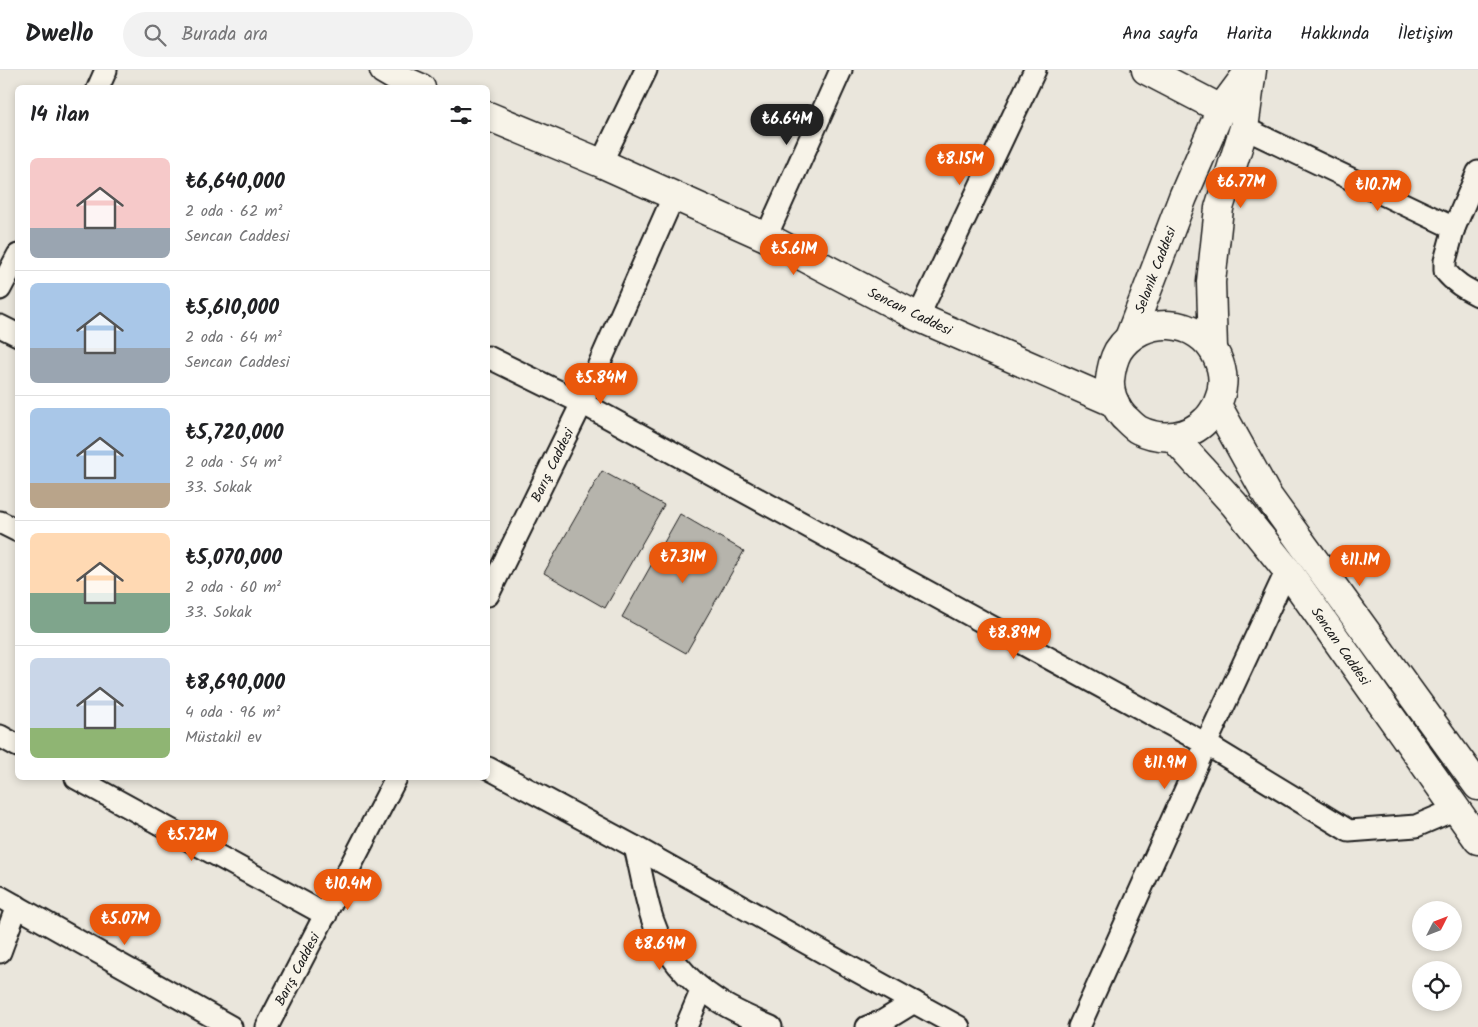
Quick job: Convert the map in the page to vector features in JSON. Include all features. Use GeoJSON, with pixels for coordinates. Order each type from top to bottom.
{"type":"FeatureCollection","features":[{"type":"Feature","properties":{"kind":"street"},"geometry":{"type":"LineString","coordinates":[[99,85],[106,70]]}},
{"type":"Feature","properties":{"kind":"street"},"geometry":{"type":"LineString","coordinates":[[384,70],[415,85]]}},
{"type":"Feature","properties":{"kind":"street"},"geometry":{"type":"LineString","coordinates":[[601,164],[646,70]]}},
{"type":"Feature","properties":{"kind":"street"},"geometry":{"type":"LineString","coordinates":[[766,237],[841,70]]}},
{"type":"Feature","properties":{"kind":"street"},"geometry":{"type":"LineString","coordinates":[[918,317],[1035,70]]}},
{"type":"Feature","properties":{"kind":"street"},"geometry":{"type":"LineString","coordinates":[[1146,70],[1221,109]]}},
{"type":"Feature","properties":{"kind":"street"},"geometry":{"type":"LineString","coordinates":[[1213,349],[1211,282],[1219,208],[1244,128],[1251,70]]}},
{"type":"Feature","properties":{"kind":"street","name":"Selanik Caddesi"},"geometry":{"type":"LineString","coordinates":[[1129,338],[1183,197],[1221,109],[1251,70]]}},
{"type":"Feature","properties":{"kind":"street","name":"Sencan Caddesi"},"geometry":{"type":"LineString","coordinates":[[490,117],[674,195],[766,237],[918,317],[1115,403]]}},
{"type":"Feature","properties":{"kind":"street"},"geometry":{"type":"LineString","coordinates":[[1244,128],[1454,228]]}},
{"type":"Feature","properties":{"kind":"street"},"geometry":{"type":"LineString","coordinates":[[1478,172],[1454,228],[1445,261],[1445,271],[1453,281],[1478,294]]}},
{"type":"Feature","properties":{"kind":"street","name":"Barış Caddesi"},"geometry":{"type":"LineString","coordinates":[[490,586],[494,568],[582,403],[674,195]]}},
{"type":"Feature","properties":{"kind":"street"},"geometry":{"type":"LineString","coordinates":[[0,289],[15,261]]}},
{"type":"Feature","properties":{"kind":"street"},"geometry":{"type":"LineString","coordinates":[[1163,324],[1182,326],[1200,335],[1213,349],[1221,367],[1223,386],[1217,405],[1206,421],[1190,432],[1173,436],[1155,436],[1138,430],[1124,418],[1115,403],[1110,386],[1111,368],[1118,352],[1129,338],[1144,328],[1163,324]]}},
{"type":"Feature","properties":{"kind":"street"},"geometry":{"type":"LineString","coordinates":[[0,326],[15,334]]}},
{"type":"Feature","properties":{"kind":"street"},"geometry":{"type":"LineString","coordinates":[[490,357],[582,403],[1206,744],[1350,831],[1416,826],[1456,809]]}},
{"type":"Feature","properties":{"kind":"street"},"geometry":{"type":"LineString","coordinates":[[1217,405],[1267,495],[1478,786]]}},
{"type":"Feature","properties":{"kind":"street","name":"Sencan Caddesi"},"geometry":{"type":"LineString","coordinates":[[1173,436],[1234,504],[1287,570],[1478,840]]}},
{"type":"Feature","properties":{"kind":"street"},"geometry":{"type":"LineString","coordinates":[[0,522],[15,530]]}},
{"type":"Feature","properties":{"kind":"street"},"geometry":{"type":"LineString","coordinates":[[1080,1027],[1206,744],[1287,570]]}},
{"type":"Feature","properties":{"kind":"street"},"geometry":{"type":"LineString","coordinates":[[0,736],[15,744]]}},
{"type":"Feature","properties":{"kind":"street"},"geometry":{"type":"LineString","coordinates":[[490,769],[635,847],[838,962],[960,1027]]}},
{"type":"Feature","properties":{"kind":"street"},"geometry":{"type":"LineString","coordinates":[[80,780],[326,915]]}},
{"type":"Feature","properties":{"kind":"street","name":"Barış Caddesi"},"geometry":{"type":"LineString","coordinates":[[267,1027],[395,780]]}},
{"type":"Feature","properties":{"kind":"street"},"geometry":{"type":"LineString","coordinates":[[635,847],[653,921],[662,942],[675,960],[702,989],[733,1010],[771,1027]]}},
{"type":"Feature","properties":{"kind":"street"},"geometry":{"type":"LineString","coordinates":[[0,952],[8,901],[231,1027]]}},
{"type":"Feature","properties":{"kind":"street"},"geometry":{"type":"LineString","coordinates":[[686,1027],[702,989]]}},
{"type":"Feature","properties":{"kind":"street"},"geometry":{"type":"LineString","coordinates":[[867,1027],[883,1022],[914,1002]]}},
{"type":"Feature","properties":{"kind":"building"},"geometry":{"type":"Polygon","coordinates":[[[602,471],[664,505],[605,608],[544,573],[602,471]]]}},
{"type":"Feature","properties":{"kind":"building"},"geometry":{"type":"Polygon","coordinates":[[[680,514],[744,551],[686,653],[622,617],[680,514]]]}}]}
